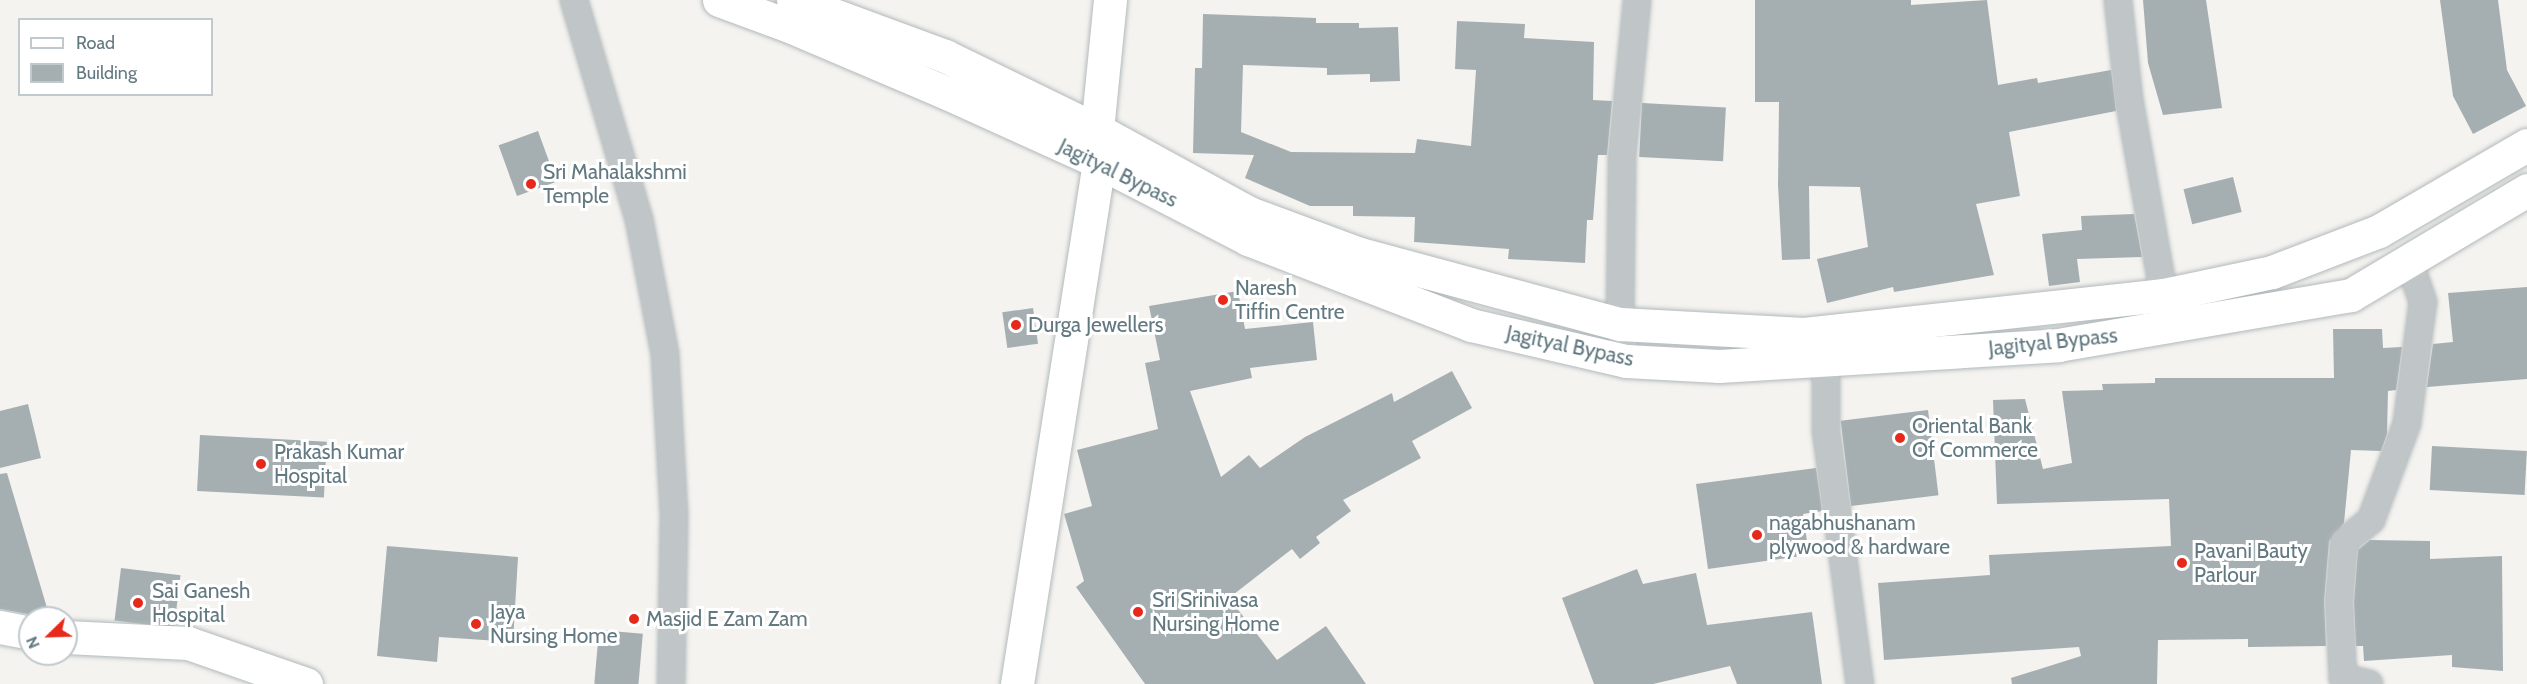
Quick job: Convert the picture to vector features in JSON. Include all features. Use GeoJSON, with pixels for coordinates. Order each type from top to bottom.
{"type":"FeatureCollection","features":[{"type":"Feature","properties":{"kind":"main road","name":"Jagityal Bypass"},"geometry":{"type":"LineString","coordinates":[[719,0],[1098,146],[1249,213],[1360,254],[1620,324],[1804,334],[2164,295],[2272,272],[2379,231],[2527,145]]}},
{"type":"Feature","properties":{"kind":"main road","name":"Jagityal Bypass"},"geometry":{"type":"LineString","coordinates":[[793,0],[945,56],[1098,146],[1248,239],[1471,325],[1626,361],[1719,366],[2058,345],[2182,326],[2350,295],[2527,190]]}},
{"type":"Feature","properties":{"kind":"main road"},"geometry":{"type":"LineString","coordinates":[[1017,684],[1098,146],[1110,0]]}},
{"type":"Feature","properties":{"kind":"main road"},"geometry":{"type":"LineString","coordinates":[[0,627],[18,631]]}},
{"type":"Feature","properties":{"kind":"main road"},"geometry":{"type":"LineString","coordinates":[[78,638],[188,643],[306,684]]}},
{"type":"Feature","properties":{"kind":"street"},"geometry":{"type":"LineString","coordinates":[[574,0],[639,219],[665,354],[674,516],[671,684]]}},
{"type":"Feature","properties":{"kind":"street"},"geometry":{"type":"LineString","coordinates":[[1626,361],[1620,324],[1622,157],[1637,0]]}},
{"type":"Feature","properties":{"kind":"street"},"geometry":{"type":"LineString","coordinates":[[2118,0],[2129,99],[2164,295]]}},
{"type":"Feature","properties":{"kind":"street"},"geometry":{"type":"LineString","coordinates":[[2369,684],[2343,678],[2338,602],[2344,542],[2371,520],[2407,423],[2423,302],[2409,261]]}},
{"type":"Feature","properties":{"kind":"street"},"geometry":{"type":"LineString","coordinates":[[1804,334],[1826,360],[1826,430],[1860,684]]}},
{"type":"Feature","properties":{"kind":"building"},"geometry":{"type":"Polygon","coordinates":[[[1755,0],[1911,0],[1911,5],[1987,0],[1998,85],[2037,78],[2038,83],[2111,70],[2116,111],[2009,132],[2020,196],[1976,204],[1994,275],[1894,292],[1893,287],[1827,303],[1817,259],[1868,247],[1860,187],[1809,186],[1810,259],[1782,260],[1778,185],[1779,102],[1755,102],[1755,0]]]}},
{"type":"Feature","properties":{"kind":"building"},"geometry":{"type":"Polygon","coordinates":[[[2143,0],[2206,0],[2222,108],[2163,115],[2148,63],[2143,0]]]}},
{"type":"Feature","properties":{"kind":"building"},"geometry":{"type":"Polygon","coordinates":[[[2440,0],[2498,0],[2507,70],[2526,106],[2473,134],[2453,96],[2440,0]]]}},
{"type":"Feature","properties":{"kind":"building"},"geometry":{"type":"Polygon","coordinates":[[[1203,14],[1316,18],[1316,23],[1359,23],[1359,28],[1398,27],[1400,81],[1370,82],[1370,74],[1327,75],[1327,68],[1243,65],[1241,132],[1291,152],[1415,153],[1417,139],[1471,146],[1476,70],[1455,69],[1457,21],[1525,24],[1524,38],[1594,42],[1593,100],[1612,101],[1607,155],[1598,155],[1593,220],[1587,220],[1585,263],[1508,259],[1509,249],[1414,242],[1415,217],[1353,216],[1353,206],[1310,206],[1245,178],[1254,155],[1193,153],[1195,68],[1202,68],[1203,14]]]}},
{"type":"Feature","properties":{"kind":"building"},"geometry":{"type":"Polygon","coordinates":[[[1642,103],[1726,107],[1723,161],[1639,157],[1642,103]]]}},
{"type":"Feature","properties":{"kind":"building"},"geometry":{"type":"Polygon","coordinates":[[[538,131],[556,182],[517,196],[499,145],[538,131]]]}},
{"type":"Feature","properties":{"kind":"building"},"geometry":{"type":"Polygon","coordinates":[[[2233,177],[2242,212],[2192,224],[2184,189],[2233,177]]]}},
{"type":"Feature","properties":{"kind":"building"},"geometry":{"type":"Polygon","coordinates":[[[2134,214],[2142,257],[2077,259],[2080,282],[2049,286],[2042,234],[2082,230],[2081,216],[2134,214]]]}},
{"type":"Feature","properties":{"kind":"building"},"geometry":{"type":"Polygon","coordinates":[[[2527,287],[2527,379],[2427,387],[2433,344],[2453,342],[2448,293],[2527,287]]]}},
{"type":"Feature","properties":{"kind":"building"},"geometry":{"type":"Polygon","coordinates":[[[1238,291],[1245,329],[1313,322],[1317,360],[1250,368],[1252,378],[1190,391],[1221,477],[1249,455],[1260,468],[1305,437],[1392,393],[1394,402],[1452,371],[1472,408],[1412,441],[1421,458],[1343,500],[1351,511],[1316,537],[1320,543],[1300,559],[1292,549],[1229,598],[1277,660],[1326,626],[1366,684],[1145,684],[1076,587],[1084,581],[1064,514],[1092,506],[1077,450],[1158,429],[1145,363],[1160,360],[1149,306],[1238,291]]]}},
{"type":"Feature","properties":{"kind":"building"},"geometry":{"type":"Polygon","coordinates":[[[1033,308],[1038,344],[1007,348],[1002,312],[1033,308]]]}},
{"type":"Feature","properties":{"kind":"building"},"geometry":{"type":"Polygon","coordinates":[[[2333,329],[2382,329],[2383,348],[2402,347],[2396,390],[2388,391],[2387,434],[2381,451],[2351,450],[2344,523],[2329,541],[2324,601],[2326,646],[2248,647],[2248,639],[2158,640],[2157,684],[2012,684],[2011,678],[2081,656],[2079,647],[1884,660],[1878,583],[1990,575],[1989,555],[2171,546],[2169,499],[1997,504],[1993,400],[2025,399],[2043,469],[2072,463],[2062,391],[2103,390],[2102,384],[2155,383],[2155,378],[2334,378],[2333,329]]]}},
{"type":"Feature","properties":{"kind":"building"},"geometry":{"type":"Polygon","coordinates":[[[28,404],[41,458],[0,468],[0,411],[28,404]]]}},
{"type":"Feature","properties":{"kind":"building"},"geometry":{"type":"Polygon","coordinates":[[[1928,410],[1938,495],[1851,506],[1841,421],[1928,410]]]}},
{"type":"Feature","properties":{"kind":"building"},"geometry":{"type":"Polygon","coordinates":[[[200,435],[327,442],[324,498],[197,491],[200,435]]]}},
{"type":"Feature","properties":{"kind":"building"},"geometry":{"type":"Polygon","coordinates":[[[2432,446],[2527,451],[2525,495],[2430,490],[2432,446]]]}},
{"type":"Feature","properties":{"kind":"building"},"geometry":{"type":"Polygon","coordinates":[[[1816,468],[1822,511],[1803,514],[1809,555],[1708,569],[1696,484],[1816,468]]]}},
{"type":"Feature","properties":{"kind":"building"},"geometry":{"type":"Polygon","coordinates":[[[7,473],[46,606],[18,606],[18,612],[0,609],[0,474],[7,473]]]}},
{"type":"Feature","properties":{"kind":"building"},"geometry":{"type":"Polygon","coordinates":[[[2370,540],[2430,541],[2430,559],[2502,556],[2503,671],[2452,667],[2452,655],[2364,661],[2363,646],[2356,646],[2354,602],[2358,550],[2370,540]]]}},
{"type":"Feature","properties":{"kind":"building"},"geometry":{"type":"Polygon","coordinates":[[[387,546],[518,557],[513,642],[439,637],[437,662],[377,656],[387,546]]]}},
{"type":"Feature","properties":{"kind":"building"},"geometry":{"type":"Polygon","coordinates":[[[121,568],[181,575],[174,628],[115,621],[121,568]]]}},
{"type":"Feature","properties":{"kind":"building"},"geometry":{"type":"Polygon","coordinates":[[[1637,569],[1643,584],[1696,573],[1707,625],[1812,612],[1822,684],[1737,684],[1730,666],[1653,684],[1594,684],[1562,598],[1637,569]]]}},
{"type":"Feature","properties":{"kind":"building"},"geometry":{"type":"Polygon","coordinates":[[[599,630],[643,634],[638,684],[594,684],[599,630]]]}},
{"type":"Feature","properties":{"kind":"place","name":"Sri Mahalakshmi Temple"},"geometry":{"type":"Point","coordinates":[531,184]}},
{"type":"Feature","properties":{"kind":"place","name":"Naresh Tiffin Centre"},"geometry":{"type":"Point","coordinates":[1223,300]}},
{"type":"Feature","properties":{"kind":"place","name":"Durga Jewellers"},"geometry":{"type":"Point","coordinates":[1016,325]}},
{"type":"Feature","properties":{"kind":"place","name":"Oriental Bank Of Commerce"},"geometry":{"type":"Point","coordinates":[1900,438]}},
{"type":"Feature","properties":{"kind":"place","name":"Prakash Kumar Hospital"},"geometry":{"type":"Point","coordinates":[261,464]}},
{"type":"Feature","properties":{"kind":"place","name":"nagabhushanam plywood & hardware"},"geometry":{"type":"Point","coordinates":[1757,535]}},
{"type":"Feature","properties":{"kind":"place","name":"Pavani Bauty Parlour"},"geometry":{"type":"Point","coordinates":[2182,563]}},
{"type":"Feature","properties":{"kind":"place","name":"Sai Ganesh Hospital"},"geometry":{"type":"Point","coordinates":[138,603]}},
{"type":"Feature","properties":{"kind":"place","name":"Sri Srinivasa Nursing Home"},"geometry":{"type":"Point","coordinates":[1138,612]}},
{"type":"Feature","properties":{"kind":"place","name":"Masjid E Zam Zam"},"geometry":{"type":"Point","coordinates":[634,619]}},
{"type":"Feature","properties":{"kind":"place","name":"Jaya Nursing Home"},"geometry":{"type":"Point","coordinates":[476,624]}}]}
